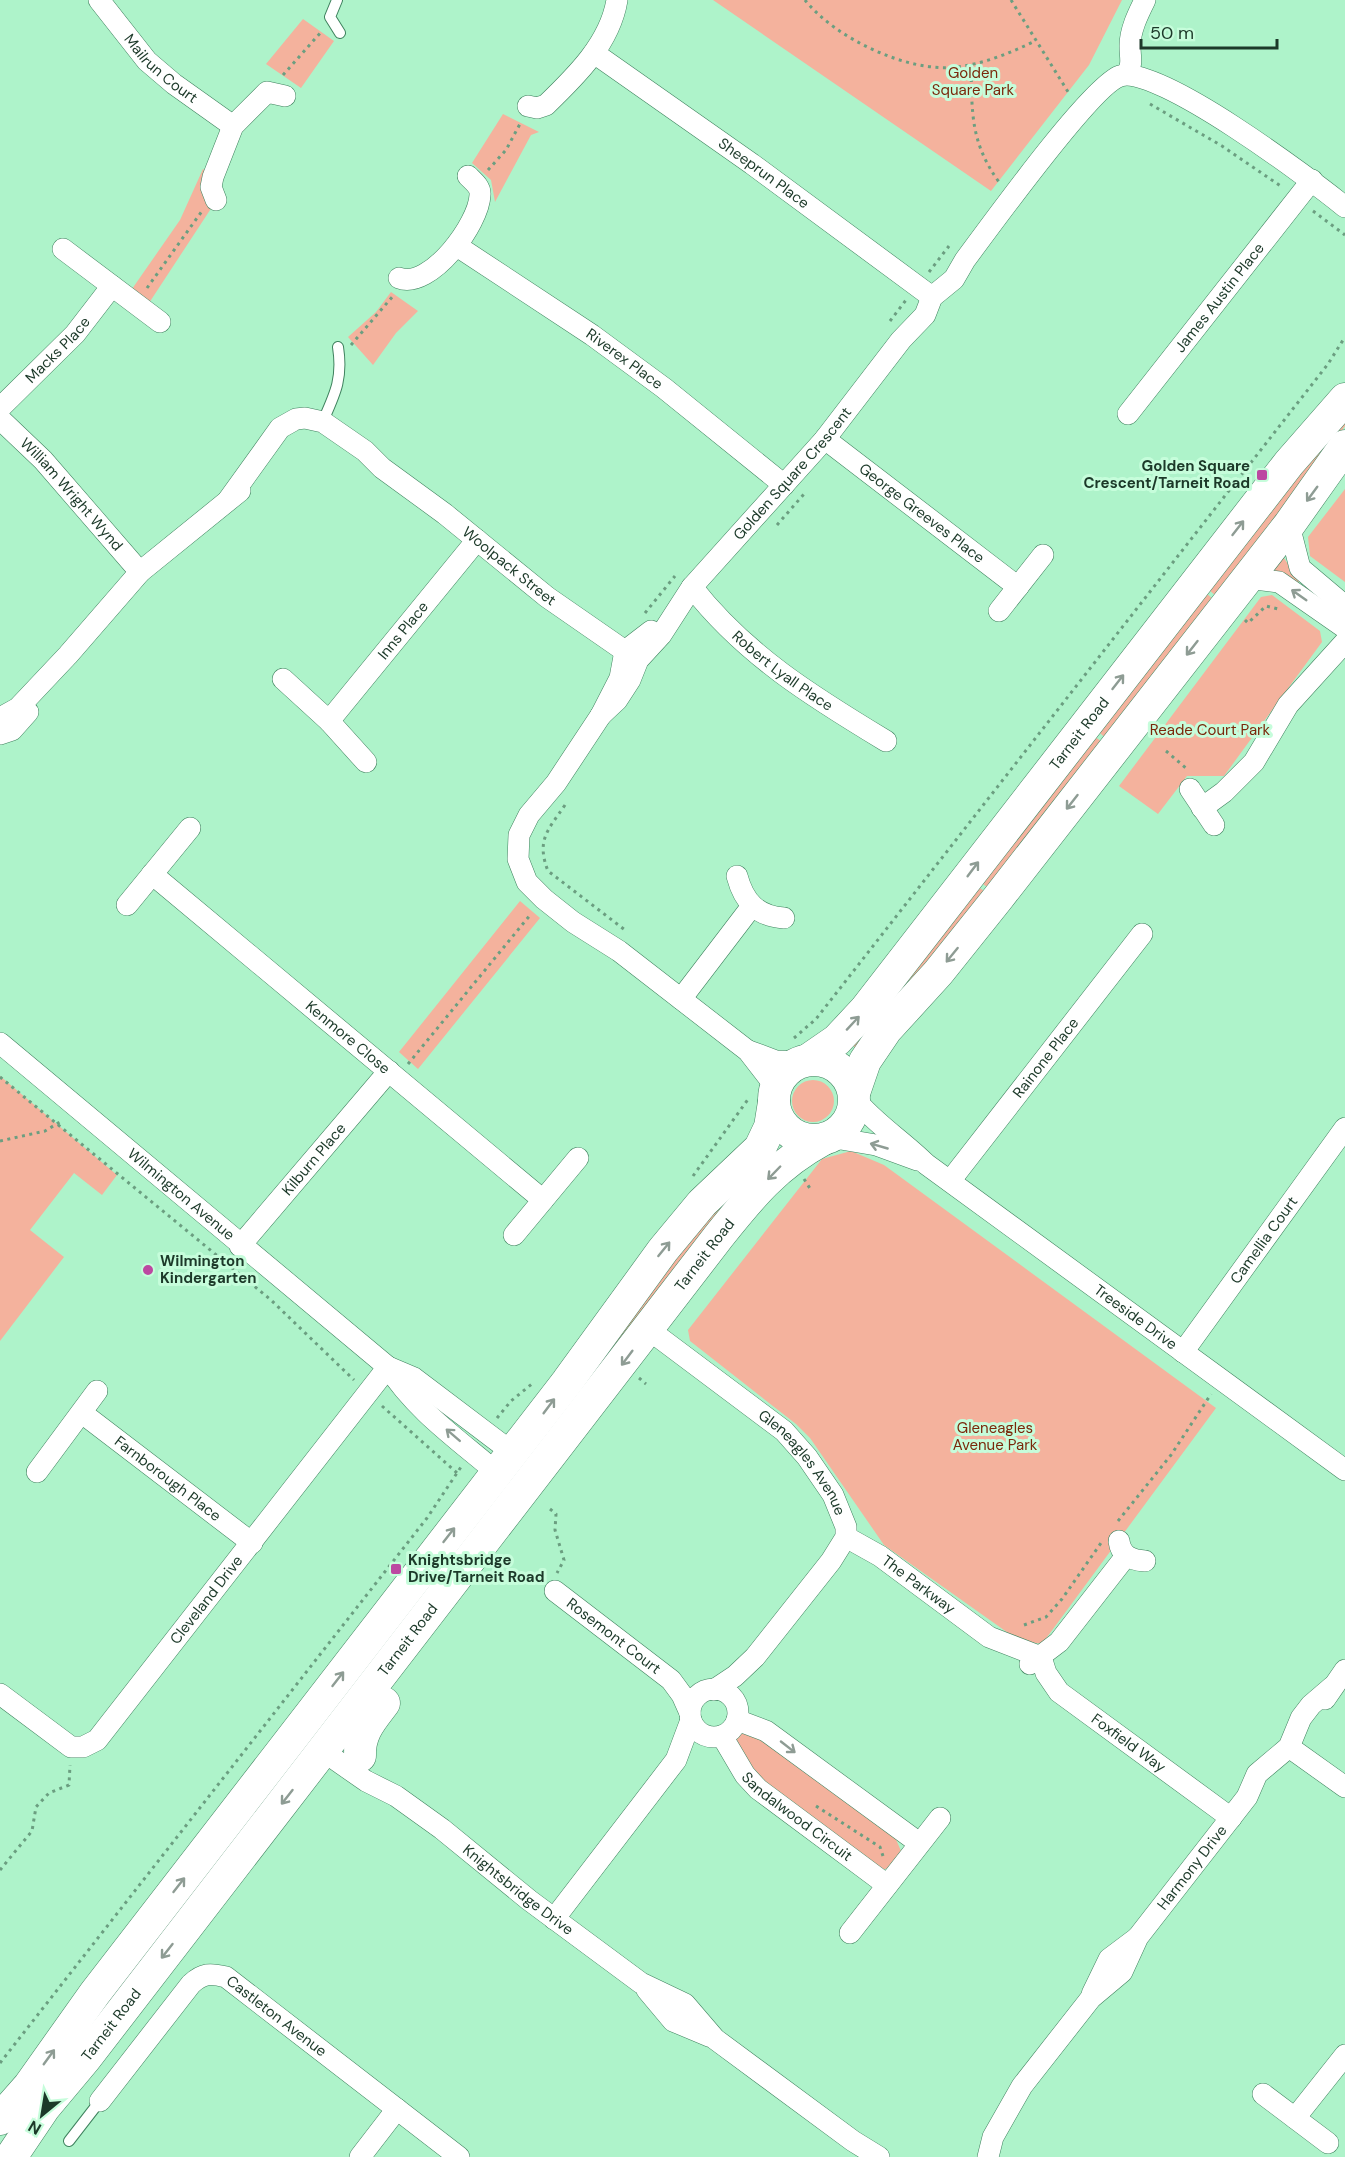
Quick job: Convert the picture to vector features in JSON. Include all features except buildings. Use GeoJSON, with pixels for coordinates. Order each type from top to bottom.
{"type":"FeatureCollection","features":[{"type":"Feature","properties":{"kind":"main road","name":"Tarneit Road"},"geometry":{"type":"LineString","coordinates":[[11,2157],[44,2108],[85,2059],[439,1600],[514,1471],[663,1250],[702,1203],[760,1148],[770,1126],[783,1075],[837,1040],[865,1010],[1289,463],[1345,399]]}},
{"type":"Feature","properties":{"kind":"main road"},"geometry":{"type":"LineString","coordinates":[[854,1096],[850,1081],[832,1064],[783,1075],[777,1115],[784,1127],[795,1136],[808,1140],[826,1138],[848,1122],[865,1061],[886,1030],[967,937],[1289,525],[1345,446]]}},
{"type":"Feature","properties":{"kind":"main road","name":"Tarneit Road"},"geometry":{"type":"LineString","coordinates":[[0,2119],[29,2086],[95,1993],[302,1725],[514,1471],[607,1384],[748,1201],[786,1161],[826,1138]]}},
{"type":"Feature","properties":{"kind":"main road"},"geometry":{"type":"LineString","coordinates":[[360,1756],[360,1741],[364,1731],[425,1647],[439,1600]]}},
{"type":"Feature","properties":{"kind":"main road"},"geometry":{"type":"LineString","coordinates":[[302,1725],[329,1744]]}},
{"type":"Feature","properties":{"kind":"street","name":"Mailrun Court"},"geometry":{"type":"LineString","coordinates":[[99,0],[147,61],[174,84],[233,126]]}},
{"type":"Feature","properties":{"kind":"street"},"geometry":{"type":"LineString","coordinates":[[528,106],[537,108],[546,105],[594,54],[607,30],[617,0]]}},
{"type":"Feature","properties":{"kind":"street"},"geometry":{"type":"LineString","coordinates":[[1145,0],[1135,21],[1125,29],[1117,48],[1127,68],[1167,80],[1204,108],[1312,180],[1345,207]]}},
{"type":"Feature","properties":{"kind":"street","name":"Sheeprun Place"},"geometry":{"type":"LineString","coordinates":[[594,54],[778,183],[927,294]]}},
{"type":"Feature","properties":{"kind":"street","name":"Golden Square Crescent"},"geometry":{"type":"LineString","coordinates":[[620,951],[573,922],[527,882],[517,848],[519,836],[529,814],[556,783],[601,715],[624,690],[631,656],[661,635],[686,595],[825,439],[901,340],[925,315],[927,294],[954,279],[965,260],[1080,112],[1103,74],[1110,67],[1127,68]]}},
{"type":"Feature","properties":{"kind":"street"},"geometry":{"type":"LineString","coordinates":[[215,197],[213,177],[233,126],[267,92],[279,94]]}},
{"type":"Feature","properties":{"kind":"street"},"geometry":{"type":"LineString","coordinates":[[402,279],[415,280],[427,274],[457,246],[470,225],[480,195],[470,178]]}},
{"type":"Feature","properties":{"kind":"street","name":"James Austin Place"},"geometry":{"type":"LineString","coordinates":[[1128,414],[1312,180]]}},
{"type":"Feature","properties":{"kind":"street","name":"Riverex Place"},"geometry":{"type":"LineString","coordinates":[[457,246],[592,335],[664,388],[784,485]]}},
{"type":"Feature","properties":{"kind":"street"},"geometry":{"type":"LineString","coordinates":[[63,249],[160,322]]}},
{"type":"Feature","properties":{"kind":"street","name":"Macks Place"},"geometry":{"type":"LineString","coordinates":[[0,408],[75,334],[112,286]]}},
{"type":"Feature","properties":{"kind":"street"},"geometry":{"type":"LineString","coordinates":[[0,718],[6,717],[18,708],[68,655],[140,572],[229,499],[280,428],[296,419],[305,418],[320,427]]}},
{"type":"Feature","properties":{"kind":"street","name":"William Wright Wynd"},"geometry":{"type":"LineString","coordinates":[[0,419],[43,460],[140,572]]}},
{"type":"Feature","properties":{"kind":"street","name":"Woolpack Street"},"geometry":{"type":"LineString","coordinates":[[320,427],[365,451],[382,468],[547,597],[631,656]]}},
{"type":"Feature","properties":{"kind":"street","name":"George Greeves Place"},"geometry":{"type":"LineString","coordinates":[[825,439],[1018,587]]}},
{"type":"Feature","properties":{"kind":"street"},"geometry":{"type":"LineString","coordinates":[[1289,525],[1300,568],[1345,606]]}},
{"type":"Feature","properties":{"kind":"street","name":"Inns Place"},"geometry":{"type":"LineString","coordinates":[[329,721],[477,540]]}},
{"type":"Feature","properties":{"kind":"street"},"geometry":{"type":"LineString","coordinates":[[999,611],[1043,555]]}},
{"type":"Feature","properties":{"kind":"street"},"geometry":{"type":"LineString","coordinates":[[1247,578],[1279,582],[1345,628]]}},
{"type":"Feature","properties":{"kind":"street","name":"Robert Lyall Place"},"geometry":{"type":"LineString","coordinates":[[686,595],[722,620],[797,687],[886,741]]}},
{"type":"Feature","properties":{"kind":"street"},"geometry":{"type":"LineString","coordinates":[[1190,789],[1208,817],[1232,785],[1254,762],[1288,705],[1345,642]]}},
{"type":"Feature","properties":{"kind":"street"},"geometry":{"type":"LineString","coordinates":[[0,734],[12,730],[19,724],[68,655]]}},
{"type":"Feature","properties":{"kind":"street"},"geometry":{"type":"LineString","coordinates":[[284,679],[329,721],[366,762]]}},
{"type":"Feature","properties":{"kind":"street","name":"Golden Square Crescent"},"geometry":{"type":"LineString","coordinates":[[556,783],[530,838],[530,861],[541,881],[620,951],[748,1051],[783,1075]]}},
{"type":"Feature","properties":{"kind":"street"},"geometry":{"type":"LineString","coordinates":[[127,905],[190,828]]}},
{"type":"Feature","properties":{"kind":"street","name":"Kenmore Close"},"geometry":{"type":"LineString","coordinates":[[152,874],[543,1200]]}},
{"type":"Feature","properties":{"kind":"street"},"geometry":{"type":"LineString","coordinates":[[736,876],[745,898],[752,906],[771,917],[784,918]]}},
{"type":"Feature","properties":{"kind":"street"},"geometry":{"type":"LineString","coordinates":[[681,999],[752,906]]}},
{"type":"Feature","properties":{"kind":"street","name":"Rainone Place"},"geometry":{"type":"LineString","coordinates":[[950,1181],[1142,934]]}},
{"type":"Feature","properties":{"kind":"street","name":"Wilmington Avenue"},"geometry":{"type":"LineString","coordinates":[[0,1043],[240,1246],[388,1367],[396,1380],[437,1408],[486,1432],[514,1471]]}},
{"type":"Feature","properties":{"kind":"street","name":"Kilburn Place"},"geometry":{"type":"LineString","coordinates":[[240,1246],[394,1076]]}},
{"type":"Feature","properties":{"kind":"street","name":"Treeside Drive"},"geometry":{"type":"LineString","coordinates":[[854,1096],[863,1110],[902,1140],[926,1164],[1345,1470]]}},
{"type":"Feature","properties":{"kind":"street","name":"Camellia Court"},"geometry":{"type":"LineString","coordinates":[[1183,1352],[1345,1128]]}},
{"type":"Feature","properties":{"kind":"street","name":"Treeside Drive"},"geometry":{"type":"LineString","coordinates":[[826,1138],[876,1145],[926,1164]]}},
{"type":"Feature","properties":{"kind":"street"},"geometry":{"type":"LineString","coordinates":[[514,1235],[578,1158]]}},
{"type":"Feature","properties":{"kind":"street","name":"Gleneagles Avenue"},"geometry":{"type":"LineString","coordinates":[[648,1329],[784,1431],[807,1457],[843,1516],[846,1537],[831,1561],[755,1657],[735,1676],[711,1690]]}},
{"type":"Feature","properties":{"kind":"street","name":"Cleveland Drive"},"geometry":{"type":"LineString","coordinates":[[71,1747],[90,1744],[104,1733],[388,1367]]}},
{"type":"Feature","properties":{"kind":"street"},"geometry":{"type":"LineString","coordinates":[[37,1472],[97,1391]]}},
{"type":"Feature","properties":{"kind":"street","name":"Wilmington Avenue"},"geometry":{"type":"LineString","coordinates":[[437,1408],[471,1451],[514,1471]]}},
{"type":"Feature","properties":{"kind":"street","name":"Farnborough Place"},"geometry":{"type":"LineString","coordinates":[[82,1413],[252,1544]]}},
{"type":"Feature","properties":{"kind":"street","name":"The Parkway"},"geometry":{"type":"LineString","coordinates":[[846,1537],[880,1556],[989,1637],[1041,1657]]}},
{"type":"Feature","properties":{"kind":"street"},"geometry":{"type":"LineString","coordinates":[[1041,1657],[1059,1642],[1122,1544]]}},
{"type":"Feature","properties":{"kind":"street","name":"Rosemont Court"},"geometry":{"type":"LineString","coordinates":[[555,1591],[671,1680],[682,1695],[691,1717]]}},
{"type":"Feature","properties":{"kind":"street","name":"Gleneagles Avenue"},"geometry":{"type":"LineString","coordinates":[[737,1713],[755,1657]]}},
{"type":"Feature","properties":{"kind":"street","name":"Foxfield Way"},"geometry":{"type":"LineString","coordinates":[[1041,1657],[1046,1673],[1059,1692],[1231,1818]]}},
{"type":"Feature","properties":{"kind":"street","name":"Harmony Drive"},"geometry":{"type":"LineString","coordinates":[[973,2157],[991,2147],[1022,2086],[1091,1998],[1109,1959],[1138,1937],[1247,1797],[1295,1751],[1345,1670]]}},
{"type":"Feature","properties":{"kind":"street","name":"Rosemont Court"},"geometry":{"type":"LineString","coordinates":[[671,1680],[711,1690]]}},
{"type":"Feature","properties":{"kind":"street"},"geometry":{"type":"LineString","coordinates":[[554,1919],[676,1760],[695,1699],[711,1690],[728,1694],[737,1713],[766,1731],[919,1844]]}},
{"type":"Feature","properties":{"kind":"street"},"geometry":{"type":"LineString","coordinates":[[0,1694],[71,1747]]}},
{"type":"Feature","properties":{"kind":"street"},"geometry":{"type":"LineString","coordinates":[[676,1760],[728,1732],[737,1713]]}},
{"type":"Feature","properties":{"kind":"street"},"geometry":{"type":"LineString","coordinates":[[691,1717],[700,1733],[718,1737]]}},
{"type":"Feature","properties":{"kind":"street","name":"Sandalwood Circuit"},"geometry":{"type":"LineString","coordinates":[[718,1737],[750,1783],[887,1885]]}},
{"type":"Feature","properties":{"kind":"street","name":"Knightsbridge Drive"},"geometry":{"type":"LineString","coordinates":[[329,1744],[360,1756],[375,1769],[396,1796]]}},
{"type":"Feature","properties":{"kind":"street","name":"Knightsbridge Drive"},"geometry":{"type":"LineString","coordinates":[[329,1744],[366,1781],[396,1796],[460,1842],[554,1919],[641,1983],[685,2004],[715,2039],[853,2141],[879,2157]]}},
{"type":"Feature","properties":{"kind":"street"},"geometry":{"type":"LineString","coordinates":[[1295,1751],[1345,1787]]}},
{"type":"Feature","properties":{"kind":"street"},"geometry":{"type":"LineString","coordinates":[[850,1933],[940,1818]]}},
{"type":"Feature","properties":{"kind":"street","name":"Castleton Avenue"},"geometry":{"type":"LineString","coordinates":[[100,2101],[191,1984],[203,1974],[213,1974],[226,1977],[459,2157]]}},
{"type":"Feature","properties":{"kind":"street"},"geometry":{"type":"LineString","coordinates":[[1296,2118],[1345,2055]]}},
{"type":"Feature","properties":{"kind":"street"},"geometry":{"type":"LineString","coordinates":[[1263,2094],[1328,2143]]}},
{"type":"Feature","properties":{"kind":"street"},"geometry":{"type":"LineString","coordinates":[[360,2157],[397,2109]]}},
{"type":"Feature","properties":{"kind":"lane"},"geometry":{"type":"LineString","coordinates":[[337,0],[331,9],[332,21],[340,33]]}},
{"type":"Feature","properties":{"kind":"lane"},"geometry":{"type":"LineString","coordinates":[[320,427],[340,381],[338,347]]}},
{"type":"Feature","properties":{"kind":"lane","name":"Castleton Avenue"},"geometry":{"type":"LineString","coordinates":[[69,2142],[100,2101]]}},
{"type":"Feature","properties":{"kind":"path"},"geometry":{"type":"LineString","coordinates":[[805,0],[813,10],[856,41],[910,64],[954,67],[971,64],[998,57],[1035,41]]}},
{"type":"Feature","properties":{"kind":"path"},"geometry":{"type":"LineString","coordinates":[[1011,0],[1080,112]]}},
{"type":"Feature","properties":{"kind":"path"},"geometry":{"type":"LineString","coordinates":[[279,94],[284,74],[332,21]]}},
{"type":"Feature","properties":{"kind":"path"},"geometry":{"type":"LineString","coordinates":[[971,64],[973,126],[982,155],[1012,199]]}},
{"type":"Feature","properties":{"kind":"path"},"geometry":{"type":"LineString","coordinates":[[1141,99],[1222,146],[1345,235]]}},
{"type":"Feature","properties":{"kind":"path"},"geometry":{"type":"LineString","coordinates":[[470,178],[491,168],[506,150],[528,106]]}},
{"type":"Feature","properties":{"kind":"path"},"geometry":{"type":"LineString","coordinates":[[135,304],[215,197]]}},
{"type":"Feature","properties":{"kind":"path"},"geometry":{"type":"LineString","coordinates":[[340,359],[379,314],[402,279]]}},
{"type":"Feature","properties":{"kind":"path"},"geometry":{"type":"LineString","coordinates":[[691,1178],[735,1120],[783,1075],[792,1039],[816,1019],[1328,364],[1345,337]]}},
{"type":"Feature","properties":{"kind":"path"},"geometry":{"type":"LineString","coordinates":[[776,526],[808,489]]}},
{"type":"Feature","properties":{"kind":"path"},"geometry":{"type":"LineString","coordinates":[[394,1076],[411,1059],[544,899]]}},
{"type":"Feature","properties":{"kind":"path"},"geometry":{"type":"LineString","coordinates":[[0,1077],[271,1300],[358,1383]]}},
{"type":"Feature","properties":{"kind":"path"},"geometry":{"type":"LineString","coordinates":[[0,1141],[45,1131],[77,1109]]}},
{"type":"Feature","properties":{"kind":"path"},"geometry":{"type":"LineString","coordinates":[[486,1432],[511,1401],[537,1380]]}},
{"type":"Feature","properties":{"kind":"path"},"geometry":{"type":"LineString","coordinates":[[1024,1625],[1046,1617],[1062,1599],[1122,1544],[1171,1455],[1200,1408],[1222,1381]]}},
{"type":"Feature","properties":{"kind":"path"},"geometry":{"type":"LineString","coordinates":[[382,1406],[457,1473]]}},
{"type":"Feature","properties":{"kind":"path"},"geometry":{"type":"LineString","coordinates":[[0,2063],[420,1526],[471,1451]]}},
{"type":"Feature","properties":{"kind":"path"},"geometry":{"type":"LineString","coordinates":[[550,1509],[556,1514],[555,1530],[564,1560],[554,1577],[555,1591]]}},
{"type":"Feature","properties":{"kind":"path"},"geometry":{"type":"LineString","coordinates":[[0,1870],[32,1831],[36,1807],[49,1792],[69,1785],[71,1747]]}},
{"type":"Feature","properties":{"kind":"green space","name":"Golden Square Park"},"geometry":{"type":"Polygon","coordinates":[[[713,0],[1122,0],[1089,65],[991,191],[713,0]]]}},
{"type":"Feature","properties":{"kind":"green space"},"geometry":{"type":"Polygon","coordinates":[[[303,19],[334,41],[301,88],[266,64],[303,19]]]}},
{"type":"Feature","properties":{"kind":"green space"},"geometry":{"type":"Polygon","coordinates":[[[503,114],[539,132],[531,135],[495,202],[491,180],[472,163],[503,114]]]}},
{"type":"Feature","properties":{"kind":"green space"},"geometry":{"type":"Polygon","coordinates":[[[203,169],[208,172],[212,207],[149,303],[132,289],[180,220],[203,169]]]}},
{"type":"Feature","properties":{"kind":"green space"},"geometry":{"type":"Polygon","coordinates":[[[391,292],[418,311],[396,333],[373,365],[348,337],[376,312],[391,292]]]}},
{"type":"Feature","properties":{"kind":"green space"},"geometry":{"type":"Polygon","coordinates":[[[1345,413],[1345,426],[1309,480],[1216,596],[1209,590],[1345,413]]]}},
{"type":"Feature","properties":{"kind":"green space"},"geometry":{"type":"Polygon","coordinates":[[[1345,489],[1345,582],[1310,556],[1308,537],[1345,489]]]}},
{"type":"Feature","properties":{"kind":"green space"},"geometry":{"type":"Polygon","coordinates":[[[1282,555],[1299,581],[1297,585],[1271,572],[1282,555]]]}},
{"type":"Feature","properties":{"kind":"green space"},"geometry":{"type":"Polygon","coordinates":[[[1206,593],[1214,600],[1108,740],[1095,729],[1206,593]]]}},
{"type":"Feature","properties":{"kind":"green space","name":"Reade Court Park"},"geometry":{"type":"Polygon","coordinates":[[[1272,595],[1320,631],[1322,642],[1224,776],[1187,776],[1158,814],[1119,786],[1261,597],[1272,595]]]}},
{"type":"Feature","properties":{"kind":"green space"},"geometry":{"type":"Polygon","coordinates":[[[1091,734],[1105,744],[991,890],[979,881],[1091,734]]]}},
{"type":"Feature","properties":{"kind":"green space"},"geometry":{"type":"Polygon","coordinates":[[[976,885],[988,894],[858,1051],[851,1043],[976,885]]]}},
{"type":"Feature","properties":{"kind":"green space"},"geometry":{"type":"Polygon","coordinates":[[[520,901],[540,918],[418,1069],[399,1052],[520,901]]]}},
{"type":"Feature","properties":{"kind":"green space"},"geometry":{"type":"Polygon","coordinates":[[[0,1076],[117,1175],[102,1195],[74,1173],[30,1230],[64,1257],[0,1341],[0,1076]]]}},
{"type":"Feature","properties":{"kind":"green space"},"geometry":{"type":"Polygon","coordinates":[[[813,1080],[821,1081],[828,1086],[833,1093],[833,1109],[828,1116],[821,1121],[813,1122],[805,1121],[798,1116],[793,1109],[792,1101],[793,1093],[798,1086],[805,1081],[813,1080]]]}},
{"type":"Feature","properties":{"kind":"green space","name":"Gleneagles Avenue Park"},"geometry":{"type":"Polygon","coordinates":[[[851,1151],[884,1165],[1216,1408],[1042,1644],[1018,1640],[884,1545],[810,1438],[796,1424],[690,1341],[688,1330],[822,1159],[851,1151]]]}},
{"type":"Feature","properties":{"kind":"green space"},"geometry":{"type":"Polygon","coordinates":[[[742,1182],[617,1353],[604,1344],[677,1247],[742,1182]]]}},
{"type":"Feature","properties":{"kind":"green space"},"geometry":{"type":"Polygon","coordinates":[[[742,1725],[895,1837],[901,1851],[892,1866],[883,1870],[757,1781],[733,1738],[742,1725]]]}},
{"type":"Feature","properties":{"kind":"place","name":"Golden Square Crescent/Tarneit Road"},"geometry":{"type":"Point","coordinates":[1262,475]}},
{"type":"Feature","properties":{"kind":"place","name":"Wilmington Kindergarten"},"geometry":{"type":"Point","coordinates":[148,1270]}},
{"type":"Feature","properties":{"kind":"place","name":"Knightsbridge Drive/Tarneit Road"},"geometry":{"type":"Point","coordinates":[396,1569]}}]}
